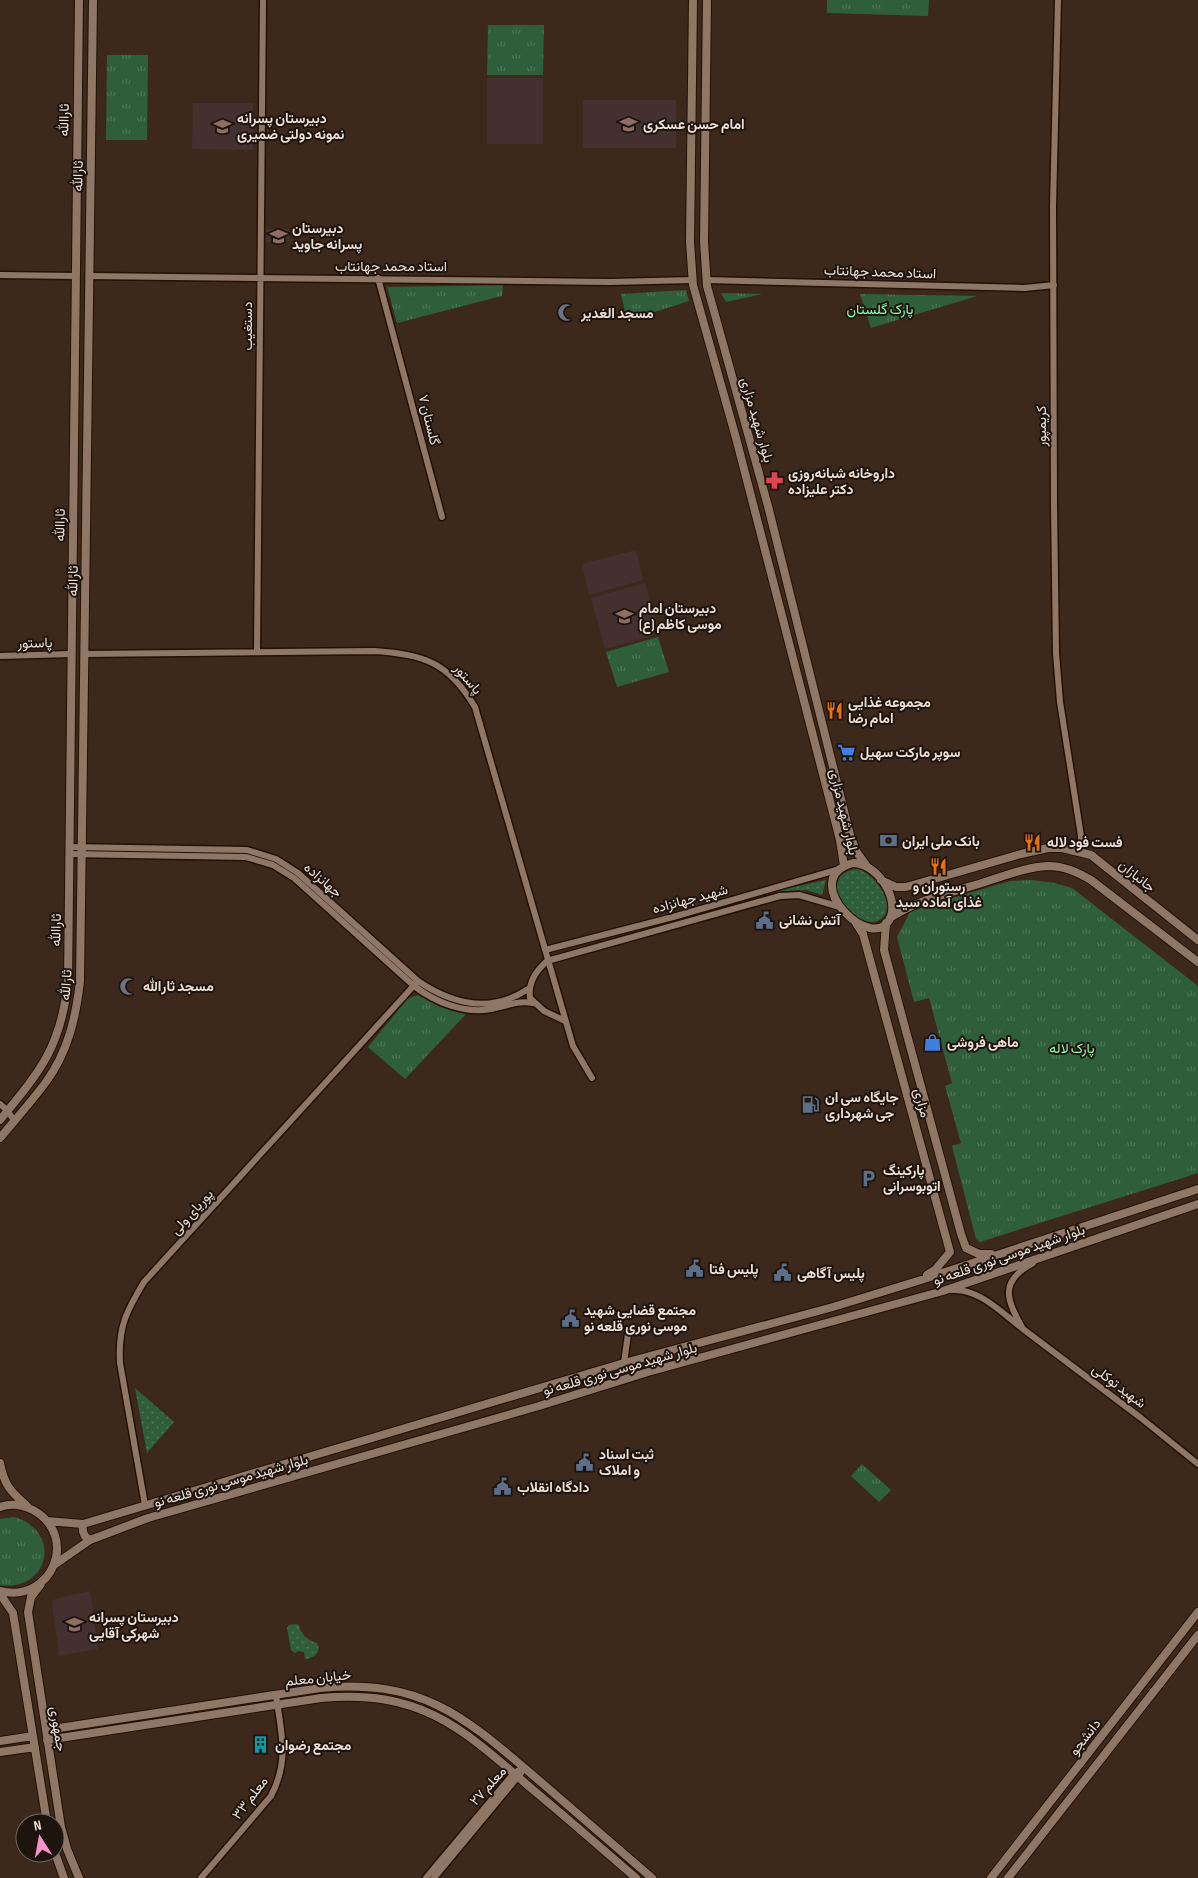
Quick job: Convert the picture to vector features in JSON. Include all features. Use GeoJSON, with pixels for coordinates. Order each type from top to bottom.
{"type":"FeatureCollection","features":[{"type":"Feature","properties":{"kind":"main road","name":"ثاراالله"},"geometry":{"type":"LineString","coordinates":[[3,1115],[37,1074],[49,1055],[58,1035],[65,1008],[68,981],[79,0]]}},
{"type":"Feature","properties":{"kind":"main road","name":"ثارالله"},"geometry":{"type":"LineString","coordinates":[[0,1138],[47,1081],[59,1060],[69,1039],[77,1010],[80,981],[93,0]]}},
{"type":"Feature","properties":{"kind":"main road","name":"بلوار شهید مزاری"},"geometry":{"type":"LineString","coordinates":[[693,0],[690,242],[692,280],[773,580],[840,840],[843,867]]}},
{"type":"Feature","properties":{"kind":"main road","name":"بلوار شهید مزاری"},"geometry":{"type":"LineString","coordinates":[[707,0],[704,164],[706,280],[786,577],[850,834],[856,851],[866,865]]}},
{"type":"Feature","properties":{"kind":"main road"},"geometry":{"type":"LineString","coordinates":[[691,164],[704,164]]}},
{"type":"Feature","properties":{"kind":"main road"},"geometry":{"type":"LineString","coordinates":[[75,276],[89,276]]}},
{"type":"Feature","properties":{"kind":"main road"},"geometry":{"type":"LineString","coordinates":[[773,580],[786,577]]}},
{"type":"Feature","properties":{"kind":"main road"},"geometry":{"type":"LineString","coordinates":[[72,654],[84,654]]}},
{"type":"Feature","properties":{"kind":"main road","name":"جانبازان"},"geometry":{"type":"LineString","coordinates":[[880,880],[896,887],[906,887],[1048,848],[1081,851],[1091,854],[1198,940]]}},
{"type":"Feature","properties":{"kind":"main road"},"geometry":{"type":"LineString","coordinates":[[998,1254],[979,1254],[966,1248],[885,955],[884,940],[888,921],[892,902],[890,894],[876,873],[866,865],[853,863],[843,867],[833,880],[832,887],[835,900],[840,907],[856,923],[867,929],[874,929],[888,921],[914,904],[1019,871],[1048,866],[1063,867],[1076,871],[1091,880],[1198,962]]}},
{"type":"Feature","properties":{"kind":"main road","name":"مزاری"},"geometry":{"type":"LineString","coordinates":[[856,923],[864,934],[950,1252]]}},
{"type":"Feature","properties":{"kind":"main road","name":"بلوار شهید موسی نوری قلعه نو"},"geometry":{"type":"LineString","coordinates":[[47,1521],[84,1524],[624,1364],[770,1325],[921,1280],[1198,1189]]}},
{"type":"Feature","properties":{"kind":"main road"},"geometry":{"type":"LineString","coordinates":[[1151,1204],[1156,1218]]}},
{"type":"Feature","properties":{"kind":"main road","name":"بلوار شهید موسی نوری قلعه نو"},"geometry":{"type":"LineString","coordinates":[[54,1565],[90,1540],[148,1518],[532,1408],[648,1372],[943,1291],[1198,1204]]}},
{"type":"Feature","properties":{"kind":"main road"},"geometry":{"type":"LineString","coordinates":[[921,1280],[935,1270],[950,1252],[960,1252],[966,1248]]}},
{"type":"Feature","properties":{"kind":"main road"},"geometry":{"type":"LineString","coordinates":[[0,1463],[3,1479],[6,1484],[18,1499],[29,1508]]}},
{"type":"Feature","properties":{"kind":"main road"},"geometry":{"type":"LineString","coordinates":[[0,1507],[17,1505],[29,1508],[39,1513],[47,1521],[54,1531],[57,1542],[57,1554],[54,1565]]}},
{"type":"Feature","properties":{"kind":"main road"},"geometry":{"type":"LineString","coordinates":[[84,1524],[83,1532],[86,1538],[90,1540]]}},
{"type":"Feature","properties":{"kind":"main road","name":"جمهوری"},"geometry":{"type":"LineString","coordinates":[[54,1565],[49,1575],[31,1597],[28,1612],[61,1827],[67,1849],[79,1878]]}},
{"type":"Feature","properties":{"kind":"main road"},"geometry":{"type":"LineString","coordinates":[[0,1593],[20,1593],[31,1590],[41,1584]]}},
{"type":"Feature","properties":{"kind":"main road","name":"جمهوری"},"geometry":{"type":"LineString","coordinates":[[0,1593],[13,1613],[45,1813]]}},
{"type":"Feature","properties":{"kind":"main road","name":"دانشجو"},"geometry":{"type":"LineString","coordinates":[[991,1878],[1198,1612]]}},
{"type":"Feature","properties":{"kind":"main road","name":"دانشجو"},"geometry":{"type":"LineString","coordinates":[[1008,1878],[1198,1635]]}},
{"type":"Feature","properties":{"kind":"main road","name":"خیابان معلم"},"geometry":{"type":"LineString","coordinates":[[46,1730],[349,1685],[403,1692],[454,1713],[476,1727],[652,1878]]}},
{"type":"Feature","properties":{"kind":"main road","name":"خیابان معلم"},"geometry":{"type":"LineString","coordinates":[[47,1740],[349,1696],[400,1702],[427,1711],[449,1722],[470,1736],[636,1878]]}},
{"type":"Feature","properties":{"kind":"main road"},"geometry":{"type":"LineString","coordinates":[[0,1740],[33,1736]]}},
{"type":"Feature","properties":{"kind":"main road"},"geometry":{"type":"LineString","coordinates":[[0,1752],[35,1747]]}},
{"type":"Feature","properties":{"kind":"main road"},"geometry":{"type":"LineString","coordinates":[[58,1863],[64,1878]]}},
{"type":"Feature","properties":{"kind":"street","name":"دستغیب"},"geometry":{"type":"LineString","coordinates":[[257,652],[263,0]]}},
{"type":"Feature","properties":{"kind":"street","name":"کریمپور"},"geometry":{"type":"LineString","coordinates":[[1058,0],[1054,197],[1056,652],[1061,710],[1081,836],[1081,851]]}},
{"type":"Feature","properties":{"kind":"street"},"geometry":{"type":"LineString","coordinates":[[0,275],[75,276]]}},
{"type":"Feature","properties":{"kind":"street","name":"استاد محمد جهانتاب"},"geometry":{"type":"LineString","coordinates":[[89,276],[610,282],[692,280]]}},
{"type":"Feature","properties":{"kind":"street","name":"گلستان ۷"},"geometry":{"type":"LineString","coordinates":[[378,278],[442,517]]}},
{"type":"Feature","properties":{"kind":"street","name":"استاد محمد جهانتاب"},"geometry":{"type":"LineString","coordinates":[[706,280],[1024,288],[1054,286]]}},
{"type":"Feature","properties":{"kind":"street","name":"پاستور"},"geometry":{"type":"LineString","coordinates":[[84,654],[375,651],[402,653],[430,660],[444,668],[465,689],[475,706],[565,1021],[573,1046],[592,1078]]}},
{"type":"Feature","properties":{"kind":"street","name":"پاستور"},"geometry":{"type":"LineString","coordinates":[[0,656],[72,654]]}},
{"type":"Feature","properties":{"kind":"street","name":"جهانزاده"},"geometry":{"type":"LineString","coordinates":[[70,851],[173,852],[247,850],[276,859],[298,873],[416,984],[436,1000],[468,1010],[489,1010],[526,1002],[537,1004]]}},
{"type":"Feature","properties":{"kind":"street","name":"شهید جهانزاده"},"geometry":{"type":"LineString","coordinates":[[544,950],[736,899],[843,867]]}},
{"type":"Feature","properties":{"kind":"street","name":"شهید جهانزاده"},"geometry":{"type":"LineString","coordinates":[[548,960],[780,896],[808,896],[840,907]]}},
{"type":"Feature","properties":{"kind":"street"},"geometry":{"type":"LineString","coordinates":[[736,899],[738,908]]}},
{"type":"Feature","properties":{"kind":"street"},"geometry":{"type":"LineString","coordinates":[[548,960],[538,969],[528,989],[530,998],[544,1011],[565,1021]]}},
{"type":"Feature","properties":{"kind":"street","name":"جهانزاده"},"geometry":{"type":"LineString","coordinates":[[416,984],[455,1001],[471,1003],[494,1002],[512,998],[528,989]]}},
{"type":"Feature","properties":{"kind":"street","name":"پوریای ولی"},"geometry":{"type":"LineString","coordinates":[[144,1505],[120,1363],[121,1327],[131,1304],[144,1282],[416,984]]}},
{"type":"Feature","properties":{"kind":"street"},"geometry":{"type":"LineString","coordinates":[[0,1104],[3,1115],[14,1121]]}},
{"type":"Feature","properties":{"kind":"street"},"geometry":{"type":"LineString","coordinates":[[1023,1329],[1011,1307],[1008,1294],[1014,1279],[1023,1269],[1040,1259]]}},
{"type":"Feature","properties":{"kind":"street","name":"شهید توکلی"},"geometry":{"type":"LineString","coordinates":[[943,1291],[970,1291],[1141,1418],[1198,1464]]}},
{"type":"Feature","properties":{"kind":"street"},"geometry":{"type":"LineString","coordinates":[[624,1364],[628,1334]]}},
{"type":"Feature","properties":{"kind":"street","name":"معلم ۳۳"},"geometry":{"type":"LineString","coordinates":[[201,1878],[271,1796],[279,1781],[283,1764],[284,1746],[276,1695]]}},
{"type":"Feature","properties":{"kind":"street","name":"معلم ۲۷"},"geometry":{"type":"LineString","coordinates":[[426,1878],[458,1838],[524,1768]]}},
{"type":"Feature","properties":{"kind":"street","name":"معلم ۲۷"},"geometry":{"type":"LineString","coordinates":[[434,1878],[517,1775]]}},
{"type":"Feature","properties":{"kind":"shaded area"},"geometry":{"type":"Polygon","coordinates":[[[487,78],[543,78],[543,144],[487,144],[487,78]]]}},
{"type":"Feature","properties":{"kind":"shaded area","name":"امام حسن عسکری"},"geometry":{"type":"Polygon","coordinates":[[[583,100],[676,100],[676,148],[583,148],[583,100]]]}},
{"type":"Feature","properties":{"kind":"shaded area","name":"دبیرستان پسرانه نمونه دولتی ضمیری"},"geometry":{"type":"Polygon","coordinates":[[[193,103],[253,103],[253,150],[192,149],[193,103]]]}},
{"type":"Feature","properties":{"kind":"shaded area","name":"دبیرستان پسرانه جاوید"},"geometry":{"type":"Polygon","coordinates":[[[266,229],[289,229],[290,242],[266,242],[266,229]]]}},
{"type":"Feature","properties":{"kind":"shaded area"},"geometry":{"type":"Polygon","coordinates":[[[636,550],[643,580],[589,595],[582,564],[636,550]]]}},
{"type":"Feature","properties":{"kind":"shaded area","name":"دبیرستان امام موسی کاظم (ع)"},"geometry":{"type":"Polygon","coordinates":[[[645,583],[660,634],[605,649],[591,598],[645,583]]]}},
{"type":"Feature","properties":{"kind":"shaded area","name":"دبیرستان پسرانه شهرکی آقایی"},"geometry":{"type":"Polygon","coordinates":[[[90,1591],[98,1649],[59,1656],[52,1602],[55,1599],[90,1591]]]}},
{"type":"Feature","properties":{"kind":"green space"},"geometry":{"type":"Polygon","coordinates":[[[827,0],[929,0],[928,16],[827,13],[827,0]]]}},
{"type":"Feature","properties":{"kind":"green space"},"geometry":{"type":"Polygon","coordinates":[[[488,25],[544,25],[543,75],[487,75],[488,25]]]}},
{"type":"Feature","properties":{"kind":"green space"},"geometry":{"type":"Polygon","coordinates":[[[107,55],[148,55],[147,140],[106,140],[107,55]]]}},
{"type":"Feature","properties":{"kind":"green space"},"geometry":{"type":"Polygon","coordinates":[[[503,285],[502,296],[397,323],[387,287],[503,285]]]}},
{"type":"Feature","properties":{"kind":"green space"},"geometry":{"type":"Polygon","coordinates":[[[686,290],[689,301],[627,321],[621,294],[686,290]]]}},
{"type":"Feature","properties":{"kind":"green space"},"geometry":{"type":"Polygon","coordinates":[[[721,293],[762,294],[726,302],[721,293]]]}},
{"type":"Feature","properties":{"kind":"green space","name":"پارک گلستان"},"geometry":{"type":"Polygon","coordinates":[[[860,294],[977,296],[871,328],[860,294]]]}},
{"type":"Feature","properties":{"kind":"green space"},"geometry":{"type":"Polygon","coordinates":[[[658,637],[669,672],[617,687],[606,652],[658,637]]]}},
{"type":"Feature","properties":{"kind":"green space"},"geometry":{"type":"Polygon","coordinates":[[[857,869],[863,871],[876,882],[886,898],[886,913],[881,919],[872,922],[862,919],[843,903],[838,892],[838,882],[843,874],[857,869]]]}},
{"type":"Feature","properties":{"kind":"green space"},"geometry":{"type":"Polygon","coordinates":[[[826,880],[822,895],[807,890],[771,892],[826,880]]]}},
{"type":"Feature","properties":{"kind":"green space","name":"پارک لاله"},"geometry":{"type":"Polygon","coordinates":[[[1032,880],[1055,883],[1072,888],[1198,986],[1198,1173],[980,1242],[976,1239],[952,1146],[961,1143],[945,1086],[952,1083],[929,998],[914,1002],[897,937],[911,910],[1010,881],[1032,880]]]}},
{"type":"Feature","properties":{"kind":"green space"},"geometry":{"type":"Polygon","coordinates":[[[418,995],[440,1007],[466,1014],[405,1079],[368,1047],[407,999],[418,995]]]}},
{"type":"Feature","properties":{"kind":"green space"},"geometry":{"type":"Polygon","coordinates":[[[135,1388],[174,1422],[147,1453],[135,1388]]]}},
{"type":"Feature","properties":{"kind":"green space"},"geometry":{"type":"Polygon","coordinates":[[[862,1464],[891,1490],[879,1502],[851,1476],[862,1464]]]}},
{"type":"Feature","properties":{"kind":"green space"},"geometry":{"type":"Polygon","coordinates":[[[14,1517],[29,1524],[39,1535],[44,1547],[44,1559],[39,1570],[30,1579],[17,1585],[0,1585],[0,1519],[14,1517]]]}},
{"type":"Feature","properties":{"kind":"green space"},"geometry":{"type":"Polygon","coordinates":[[[289,1625],[299,1625],[305,1637],[317,1643],[318,1652],[311,1657],[305,1659],[304,1652],[298,1651],[295,1653],[291,1650],[287,1628],[289,1625]]]}},
{"type":"Feature","properties":{"kind":"place","name":"امام حسن عسکری"},"geometry":{"type":"Point","coordinates":[629,124]}},
{"type":"Feature","properties":{"kind":"place","name":"دبیرستان پسرانه نمونه دولتی ضمیری"},"geometry":{"type":"Point","coordinates":[223,126]}},
{"type":"Feature","properties":{"kind":"place","name":"دبیرستان پسرانه جاوید"},"geometry":{"type":"Point","coordinates":[278,236]}},
{"type":"Feature","properties":{"kind":"place","name":"مسجد الغدیر"},"geometry":{"type":"Point","coordinates":[567,313]}},
{"type":"Feature","properties":{"kind":"place","name":"داروخانه شبانه‌روزی دکتر علیزاده"},"geometry":{"type":"Point","coordinates":[774,481]}},
{"type":"Feature","properties":{"kind":"place","name":"دبیرستان امام موسی کاظم (ع)"},"geometry":{"type":"Point","coordinates":[625,616]}},
{"type":"Feature","properties":{"kind":"place","name":"مجموعه غذایی امام رضا"},"geometry":{"type":"Point","coordinates":[834,710]}},
{"type":"Feature","properties":{"kind":"place","name":"سوپر مارکت سهیل"},"geometry":{"type":"Point","coordinates":[846,752]}},
{"type":"Feature","properties":{"kind":"place","name":"بانک ملی ایران"},"geometry":{"type":"Point","coordinates":[888,841]}},
{"type":"Feature","properties":{"kind":"place","name":"فست فود لاله"},"geometry":{"type":"Point","coordinates":[1033,842]}},
{"type":"Feature","properties":{"kind":"place","name":"رستوران و غذای آماده سید"},"geometry":{"type":"Point","coordinates":[939,866]}},
{"type":"Feature","properties":{"kind":"place","name":"آتش نشانی"},"geometry":{"type":"Point","coordinates":[765,920]}},
{"type":"Feature","properties":{"kind":"place","name":"مسجد ثارالله"},"geometry":{"type":"Point","coordinates":[129,986]}},
{"type":"Feature","properties":{"kind":"place","name":"ماهی فروشی"},"geometry":{"type":"Point","coordinates":[933,1042]}},
{"type":"Feature","properties":{"kind":"place","name":"جایگاه سی ان جی شهرداری"},"geometry":{"type":"Point","coordinates":[811,1105]}},
{"type":"Feature","properties":{"kind":"place","name":"پارکینگ اتوبوسرانی"},"geometry":{"type":"Point","coordinates":[869,1178]}},
{"type":"Feature","properties":{"kind":"place","name":"پلیس فتا"},"geometry":{"type":"Point","coordinates":[695,1269]}},
{"type":"Feature","properties":{"kind":"place","name":"پلیس آگاهی"},"geometry":{"type":"Point","coordinates":[783,1273]}},
{"type":"Feature","properties":{"kind":"place","name":"مجتمع قضایی شهید موسی نوری قلعه نو"},"geometry":{"type":"Point","coordinates":[570,1318]}},
{"type":"Feature","properties":{"kind":"place","name":"ثبت اسناد و املاک"},"geometry":{"type":"Point","coordinates":[585,1462]}},
{"type":"Feature","properties":{"kind":"place","name":"دادگاه انقلاب"},"geometry":{"type":"Point","coordinates":[503,1487]}},
{"type":"Feature","properties":{"kind":"place","name":"دبیرستان پسرانه شهرکی آقایی"},"geometry":{"type":"Point","coordinates":[75,1625]}},
{"type":"Feature","properties":{"kind":"place","name":"مجتمع رضوان"},"geometry":{"type":"Point","coordinates":[261,1745]}}]}
